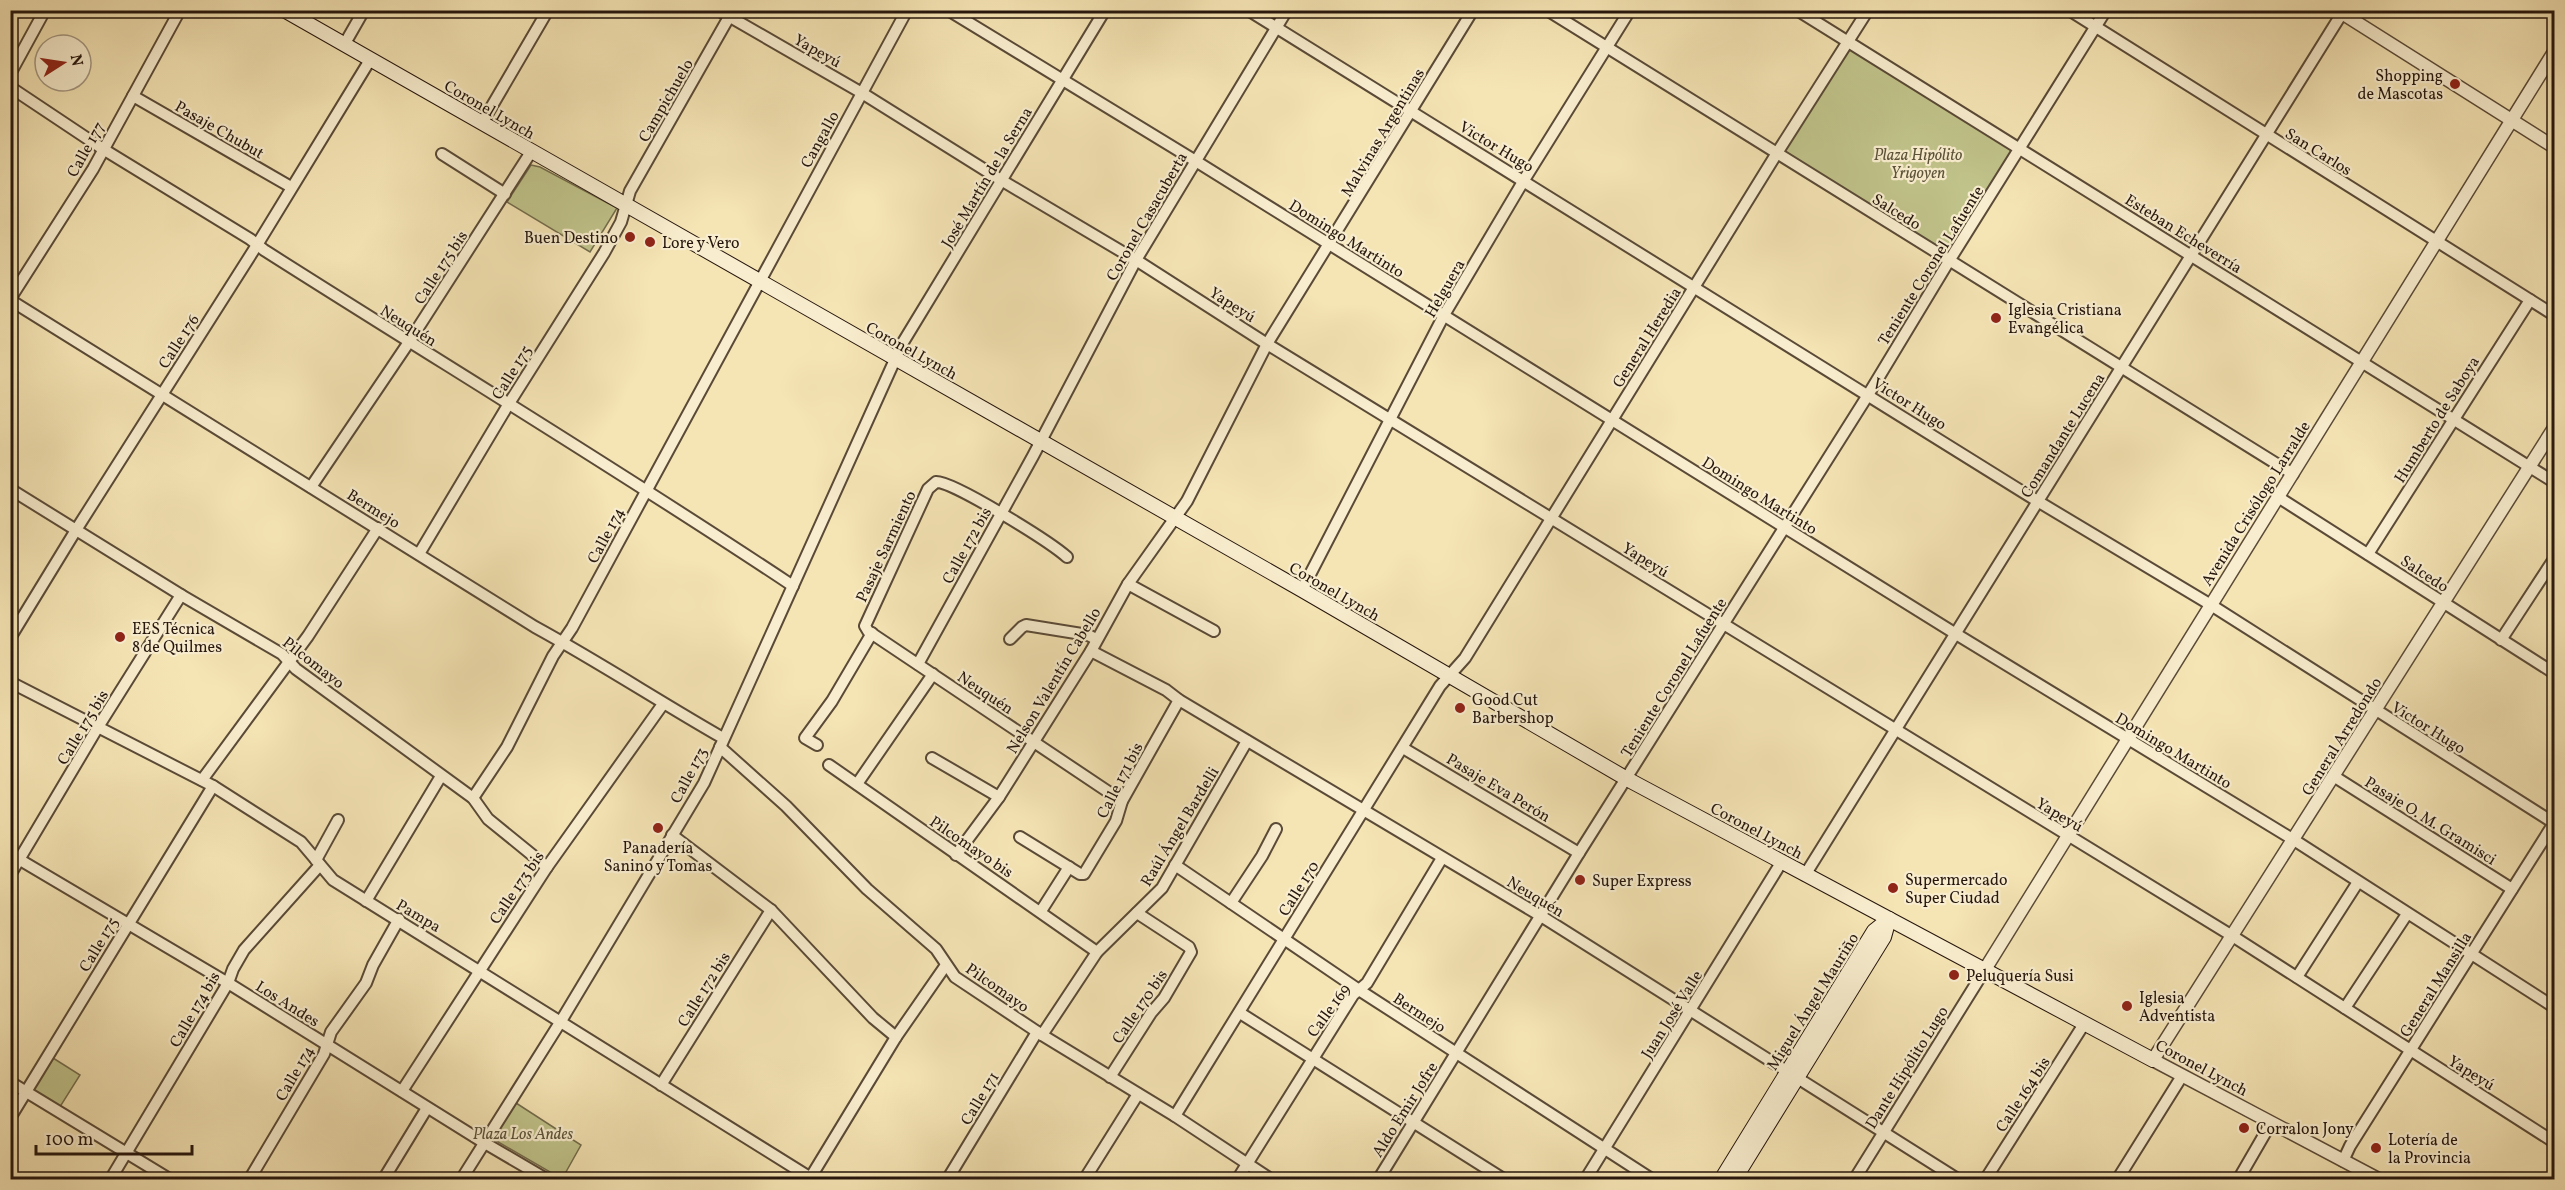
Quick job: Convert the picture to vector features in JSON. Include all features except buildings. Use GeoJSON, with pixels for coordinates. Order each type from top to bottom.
{"type":"FeatureCollection","features":[{"type":"Feature","properties":{"kind":"main road","name":"Coronel Lynch"},"geometry":{"type":"LineString","coordinates":[[284,10],[894,360],[1302,590],[1448,677],[1627,779],[2153,1060]]}},
{"type":"Feature","properties":{"kind":"main road","name":"Miguel Ángel Mauriño"},"geometry":{"type":"LineString","coordinates":[[1734,1179],[1875,931],[1889,919]]}},
{"type":"Feature","properties":{"kind":"main road","name":"Miguel Ángel Mauriño"},"geometry":{"type":"LineString","coordinates":[[1721,1179],[1793,1074]]}},
{"type":"Feature","properties":{"kind":"street"},"geometry":{"type":"LineString","coordinates":[[10,74],[45,10]]}},
{"type":"Feature","properties":{"kind":"street","name":"Calle 177"},"geometry":{"type":"LineString","coordinates":[[10,299],[93,169],[180,10]]}},
{"type":"Feature","properties":{"kind":"street"},"geometry":{"type":"LineString","coordinates":[[344,45],[364,10]]}},
{"type":"Feature","properties":{"kind":"street"},"geometry":{"type":"LineString","coordinates":[[482,123],[548,10]]}},
{"type":"Feature","properties":{"kind":"street","name":"Yapeyú"},"geometry":{"type":"LineString","coordinates":[[718,10],[731,14],[1136,260],[1267,344],[1896,732],[2234,937],[2554,1142]]}},
{"type":"Feature","properties":{"kind":"street","name":"Cangallo"},"geometry":{"type":"LineString","coordinates":[[758,282],[907,10]]}},
{"type":"Feature","properties":{"kind":"street","name":"Domingo Martinto"},"geometry":{"type":"LineString","coordinates":[[948,10],[1194,160],[1784,528],[2294,840],[2554,1008]]}},
{"type":"Feature","properties":{"kind":"street","name":"José Martín de la Serna"},"geometry":{"type":"LineString","coordinates":[[894,360],[1105,10]]}},
{"type":"Feature","properties":{"kind":"street","name":"Victor Hugo"},"geometry":{"type":"LineString","coordinates":[[1248,10],[2039,501],[2211,605],[2554,823]]}},
{"type":"Feature","properties":{"kind":"street","name":"Coronel Casacuberta"},"geometry":{"type":"LineString","coordinates":[[1041,442],[1136,260],[1194,160],[1287,10]]}},
{"type":"Feature","properties":{"kind":"street","name":"Malvinas Argentinas"},"geometry":{"type":"LineString","coordinates":[[1175,519],[1188,501],[1267,344],[1330,246],[1473,10]]}},
{"type":"Feature","properties":{"kind":"street","name":"Salcedo"},"geometry":{"type":"LineString","coordinates":[[1547,10],[2293,474]]}},
{"type":"Feature","properties":{"kind":"street","name":"Helguera"},"geometry":{"type":"LineString","coordinates":[[1302,590],[1444,315],[1524,180],[1630,10]]}},
{"type":"Feature","properties":{"kind":"street","name":"Esteban Echeverría"},"geometry":{"type":"LineString","coordinates":[[1797,10],[2554,482]]}},
{"type":"Feature","properties":{"kind":"street","name":"General Heredia"},"geometry":{"type":"LineString","coordinates":[[1448,677],[1465,658],[1868,10]]}},
{"type":"Feature","properties":{"kind":"street","name":"San Carlos"},"geometry":{"type":"LineString","coordinates":[[2069,10],[2554,315]]}},
{"type":"Feature","properties":{"kind":"street","name":"Teniente Coronel Lafuente"},"geometry":{"type":"LineString","coordinates":[[1627,779],[2106,10]]}},
{"type":"Feature","properties":{"kind":"street"},"geometry":{"type":"LineString","coordinates":[[2341,12],[2554,147]]}},
{"type":"Feature","properties":{"kind":"street","name":"Comandante Lucena"},"geometry":{"type":"LineString","coordinates":[[1805,875],[1896,732],[2341,12]]}},
{"type":"Feature","properties":{"kind":"street","name":"Campichuelo"},"geometry":{"type":"LineString","coordinates":[[626,205],[630,191],[731,14]]}},
{"type":"Feature","properties":{"kind":"street","name":"Avenida Crisólogo Larralde"},"geometry":{"type":"LineString","coordinates":[[1984,971],[2514,120],[2554,52]]}},
{"type":"Feature","properties":{"kind":"street","name":"Calle 176"},"geometry":{"type":"LineString","coordinates":[[10,638],[257,245],[370,60]]}},
{"type":"Feature","properties":{"kind":"street","name":"Neuquén"},"geometry":{"type":"LineString","coordinates":[[10,87],[103,149],[646,490],[793,586]]}},
{"type":"Feature","properties":{"kind":"street","name":"Pasaje Chubut"},"geometry":{"type":"LineString","coordinates":[[133,96],[291,188]]}},
{"type":"Feature","properties":{"kind":"street","name":"Calle 175 bis"},"geometry":{"type":"LineString","coordinates":[[311,487],[409,342],[531,152]]}},
{"type":"Feature","properties":{"kind":"street"},"geometry":{"type":"LineString","coordinates":[[442,154],[505,194]]}},
{"type":"Feature","properties":{"kind":"street","name":"Calle 175"},"geometry":{"type":"LineString","coordinates":[[419,554],[508,405],[604,253],[621,222],[626,205]]}},
{"type":"Feature","properties":{"kind":"street","name":"Calle 174"},"geometry":{"type":"LineString","coordinates":[[473,798],[507,747],[553,656],[563,642],[758,282]]}},
{"type":"Feature","properties":{"kind":"street","name":"Bermejo"},"geometry":{"type":"LineString","coordinates":[[10,299],[161,395],[663,704],[722,743]]}},
{"type":"Feature","properties":{"kind":"street","name":"Humberto de Saboya"},"geometry":{"type":"LineString","coordinates":[[2368,554],[2530,300]]}},
{"type":"Feature","properties":{"kind":"street","name":"Calle 173"},"geometry":{"type":"LineString","coordinates":[[461,1179],[561,1021],[704,783],[894,360]]}},
{"type":"Feature","properties":{"kind":"street","name":"General Arredondo"},"geometry":{"type":"LineString","coordinates":[[2153,1060],[2234,937],[2554,428]]}},
{"type":"Feature","properties":{"kind":"street","name":"Calle 172 bis"},"geometry":{"type":"LineString","coordinates":[[918,664],[1041,442]]}},
{"type":"Feature","properties":{"kind":"street","name":"Pasaje Sarmiento"},"geometry":{"type":"LineString","coordinates":[[817,745],[805,738],[832,701],[869,630],[928,489],[936,482],[948,483],[1000,514]]}},
{"type":"Feature","properties":{"kind":"street","name":"Pilcomayo"},"geometry":{"type":"LineString","coordinates":[[10,489],[289,659],[296,669],[473,798],[488,819],[547,867]]}},
{"type":"Feature","properties":{"kind":"street","name":"Salcedo"},"geometry":{"type":"LineString","coordinates":[[2278,497],[2554,673]]}},
{"type":"Feature","properties":{"kind":"street"},"geometry":{"type":"LineString","coordinates":[[1000,514],[1051,543],[1067,557]]}},
{"type":"Feature","properties":{"kind":"street","name":"Nelson Valentín Cabello"},"geometry":{"type":"LineString","coordinates":[[956,855],[999,797],[1091,651],[1128,584],[1175,519]]}},
{"type":"Feature","properties":{"kind":"street"},"geometry":{"type":"LineString","coordinates":[[202,780],[308,636],[378,528]]}},
{"type":"Feature","properties":{"kind":"street"},"geometry":{"type":"LineString","coordinates":[[2501,640],[2554,559]]}},
{"type":"Feature","properties":{"kind":"street"},"geometry":{"type":"LineString","coordinates":[[1128,584],[1214,631]]}},
{"type":"Feature","properties":{"kind":"street","name":"Calle 175 bis"},"geometry":{"type":"LineString","coordinates":[[10,875],[15,857],[182,595]]}},
{"type":"Feature","properties":{"kind":"street"},"geometry":{"type":"LineString","coordinates":[[1011,639],[1026,625],[1088,635],[1096,639]]}},
{"type":"Feature","properties":{"kind":"street","name":"Neuquén"},"geometry":{"type":"LineString","coordinates":[[869,630],[1122,801]]}},
{"type":"Feature","properties":{"kind":"street","name":"Neuquén"},"geometry":{"type":"LineString","coordinates":[[1091,651],[1166,690],[1247,741],[1541,916],[1959,1179]]}},
{"type":"Feature","properties":{"kind":"street"},"geometry":{"type":"LineString","coordinates":[[857,784],[933,674]]}},
{"type":"Feature","properties":{"kind":"street","name":"Calle 170"},"geometry":{"type":"LineString","coordinates":[[1175,1116],[1440,686],[1448,677]]}},
{"type":"Feature","properties":{"kind":"street","name":"Pampa"},"geometry":{"type":"LineString","coordinates":[[10,682],[213,786],[301,842],[329,877],[811,1179]]}},
{"type":"Feature","properties":{"kind":"street","name":"Calle 171 bis"},"geometry":{"type":"LineString","coordinates":[[1069,867],[1084,874],[1116,820],[1122,801],[1179,700]]}},
{"type":"Feature","properties":{"kind":"street","name":"Calle 173 bis"},"geometry":{"type":"LineString","coordinates":[[402,1091],[547,867],[663,704]]}},
{"type":"Feature","properties":{"kind":"street","name":"Raúl Ángel Bardelli"},"geometry":{"type":"LineString","coordinates":[[1040,1034],[1097,952],[1162,888],[1247,741]]}},
{"type":"Feature","properties":{"kind":"street","name":"Pilcomayo"},"geometry":{"type":"LineString","coordinates":[[722,743],[867,889],[936,949],[955,977],[1040,1034],[1175,1116],[1272,1179]]}},
{"type":"Feature","properties":{"kind":"street","name":"Pasaje Eva Perón"},"geometry":{"type":"LineString","coordinates":[[1403,748],[1579,853]]}},
{"type":"Feature","properties":{"kind":"street"},"geometry":{"type":"LineString","coordinates":[[932,758],[999,797]]}},
{"type":"Feature","properties":{"kind":"street","name":"Pilcomayo bis"},"geometry":{"type":"LineString","coordinates":[[829,765],[956,855],[1041,910],[1097,952]]}},
{"type":"Feature","properties":{"kind":"street"},"geometry":{"type":"LineString","coordinates":[[366,901],[441,776]]}},
{"type":"Feature","properties":{"kind":"street","name":"Pasaje O. M. Gramisci"},"geometry":{"type":"LineString","coordinates":[[2335,777],[2512,889]]}},
{"type":"Feature","properties":{"kind":"street","name":"Aldo Emir Jofre"},"geometry":{"type":"LineString","coordinates":[[1382,1178],[1414,1121],[1627,779]]}},
{"type":"Feature","properties":{"kind":"street","name":"Calle 175"},"geometry":{"type":"LineString","coordinates":[[10,1118],[213,786]]}},
{"type":"Feature","properties":{"kind":"street","name":"Calle 174 bis"},"geometry":{"type":"LineString","coordinates":[[110,1179],[228,983],[244,950],[318,862],[338,820]]}},
{"type":"Feature","properties":{"kind":"street","name":"General Mansilla"},"geometry":{"type":"LineString","coordinates":[[2343,1161],[2554,823]]}},
{"type":"Feature","properties":{"kind":"street"},"geometry":{"type":"LineString","coordinates":[[1231,903],[1276,830]]}},
{"type":"Feature","properties":{"kind":"street"},"geometry":{"type":"LineString","coordinates":[[672,835],[771,910],[873,1018],[896,1037]]}},
{"type":"Feature","properties":{"kind":"street"},"geometry":{"type":"LineString","coordinates":[[1020,837],[1069,867],[1041,910]]}},
{"type":"Feature","properties":{"kind":"street","name":"Los Andes"},"geometry":{"type":"LineString","coordinates":[[15,857],[228,983],[427,1108],[548,1179]]}},
{"type":"Feature","properties":{"kind":"street","name":"Calle 169"},"geometry":{"type":"LineString","coordinates":[[1237,1179],[1353,995],[1367,983],[1442,858]]}},
{"type":"Feature","properties":{"kind":"street","name":"Juan José Valle"},"geometry":{"type":"LineString","coordinates":[[1586,1179],[1781,862]]}},
{"type":"Feature","properties":{"kind":"street","name":"Bermejo"},"geometry":{"type":"LineString","coordinates":[[1175,865],[1359,990],[1653,1179]]}},
{"type":"Feature","properties":{"kind":"street"},"geometry":{"type":"LineString","coordinates":[[2298,977],[2358,882]]}},
{"type":"Feature","properties":{"kind":"street","name":"Calle 172 bis"},"geometry":{"type":"LineString","coordinates":[[661,1085],[771,910]]}},
{"type":"Feature","properties":{"kind":"street","name":"Calle 170 bis"},"geometry":{"type":"LineString","coordinates":[[1110,1077],[1151,1013],[1164,998],[1191,952],[1189,947],[1137,913]]}},
{"type":"Feature","properties":{"kind":"street"},"geometry":{"type":"LineString","coordinates":[[2345,1008],[2407,914]]}},
{"type":"Feature","properties":{"kind":"street","name":"Calle 174"},"geometry":{"type":"LineString","coordinates":[[249,1179],[324,1054],[331,1032],[366,983],[373,965],[399,920]]}},
{"type":"Feature","properties":{"kind":"street"},"geometry":{"type":"LineString","coordinates":[[811,1179],[896,1037],[946,965]]}},
{"type":"Feature","properties":{"kind":"street","name":"Dante Hipólito Lugo"},"geometry":{"type":"LineString","coordinates":[[1854,1179],[1984,971]]}},
{"type":"Feature","properties":{"kind":"street"},"geometry":{"type":"LineString","coordinates":[[1240,1013],[1505,1179]]}},
{"type":"Feature","properties":{"kind":"street","name":"Calle 164 bis"},"geometry":{"type":"LineString","coordinates":[[1985,1179],[2084,1024]]}},
{"type":"Feature","properties":{"kind":"street","name":"Calle 171"},"geometry":{"type":"LineString","coordinates":[[947,1179],[1040,1034]]}},
{"type":"Feature","properties":{"kind":"street","name":"Coronel Lynch"},"geometry":{"type":"LineString","coordinates":[[2153,1060],[2371,1178]]}},
{"type":"Feature","properties":{"kind":"street"},"geometry":{"type":"LineString","coordinates":[[2117,1179],[2182,1076]]}},
{"type":"Feature","properties":{"kind":"street"},"geometry":{"type":"LineString","coordinates":[[10,1082],[171,1179]]}},
{"type":"Feature","properties":{"kind":"street"},"geometry":{"type":"LineString","coordinates":[[1084,1179],[1138,1094]]}},
{"type":"Feature","properties":{"kind":"street"},"geometry":{"type":"LineString","coordinates":[[383,1179],[427,1108]]}},
{"type":"Feature","properties":{"kind":"street"},"geometry":{"type":"LineString","coordinates":[[2238,1179],[2271,1123]]}},
{"type":"Feature","properties":{"kind":"green space","name":"Plaza Hipólito Yrigoyen"},"geometry":{"type":"Polygon","coordinates":[[[1848,42],[2019,149],[1949,261],[1777,153],[1848,42]]]}},
{"type":"Feature","properties":{"kind":"green space"},"geometry":{"type":"Polygon","coordinates":[[[531,165],[540,167],[617,208],[590,252],[507,202],[531,165]]]}},
{"type":"Feature","properties":{"kind":"green space"},"geometry":{"type":"Polygon","coordinates":[[[53,1058],[80,1075],[58,1110],[31,1091],[53,1058]]]}},
{"type":"Feature","properties":{"kind":"green space","name":"Plaza Los Andes"},"geometry":{"type":"Polygon","coordinates":[[[516,1103],[581,1145],[562,1179],[493,1139],[516,1103]]]}},
{"type":"Feature","properties":{"kind":"place","name":"Shopping de Mascotas"},"geometry":{"type":"Point","coordinates":[2455,84]}},
{"type":"Feature","properties":{"kind":"place","name":"Buen Destino"},"geometry":{"type":"Point","coordinates":[630,237]}},
{"type":"Feature","properties":{"kind":"place","name":"Lore y Vero"},"geometry":{"type":"Point","coordinates":[650,242]}},
{"type":"Feature","properties":{"kind":"place","name":"Iglesia Cristiana Evangélica"},"geometry":{"type":"Point","coordinates":[1996,318]}},
{"type":"Feature","properties":{"kind":"place","name":"EES Técnica 8 de Quilmes"},"geometry":{"type":"Point","coordinates":[120,637]}},
{"type":"Feature","properties":{"kind":"place","name":"Good Cut Barbershop"},"geometry":{"type":"Point","coordinates":[1460,708]}},
{"type":"Feature","properties":{"kind":"place","name":"Panadería Sanino y Tomas"},"geometry":{"type":"Point","coordinates":[658,828]}},
{"type":"Feature","properties":{"kind":"place","name":"Super Express"},"geometry":{"type":"Point","coordinates":[1580,880]}},
{"type":"Feature","properties":{"kind":"place","name":"Supermercado Super Ciudad"},"geometry":{"type":"Point","coordinates":[1893,888]}},
{"type":"Feature","properties":{"kind":"place","name":"Peluquería Susi"},"geometry":{"type":"Point","coordinates":[1954,975]}},
{"type":"Feature","properties":{"kind":"place","name":"Iglesia Adventista"},"geometry":{"type":"Point","coordinates":[2127,1006]}},
{"type":"Feature","properties":{"kind":"place","name":"Corralon Jony"},"geometry":{"type":"Point","coordinates":[2244,1128]}},
{"type":"Feature","properties":{"kind":"place","name":"Lotería de la Provincia"},"geometry":{"type":"Point","coordinates":[2376,1148]}}]}
